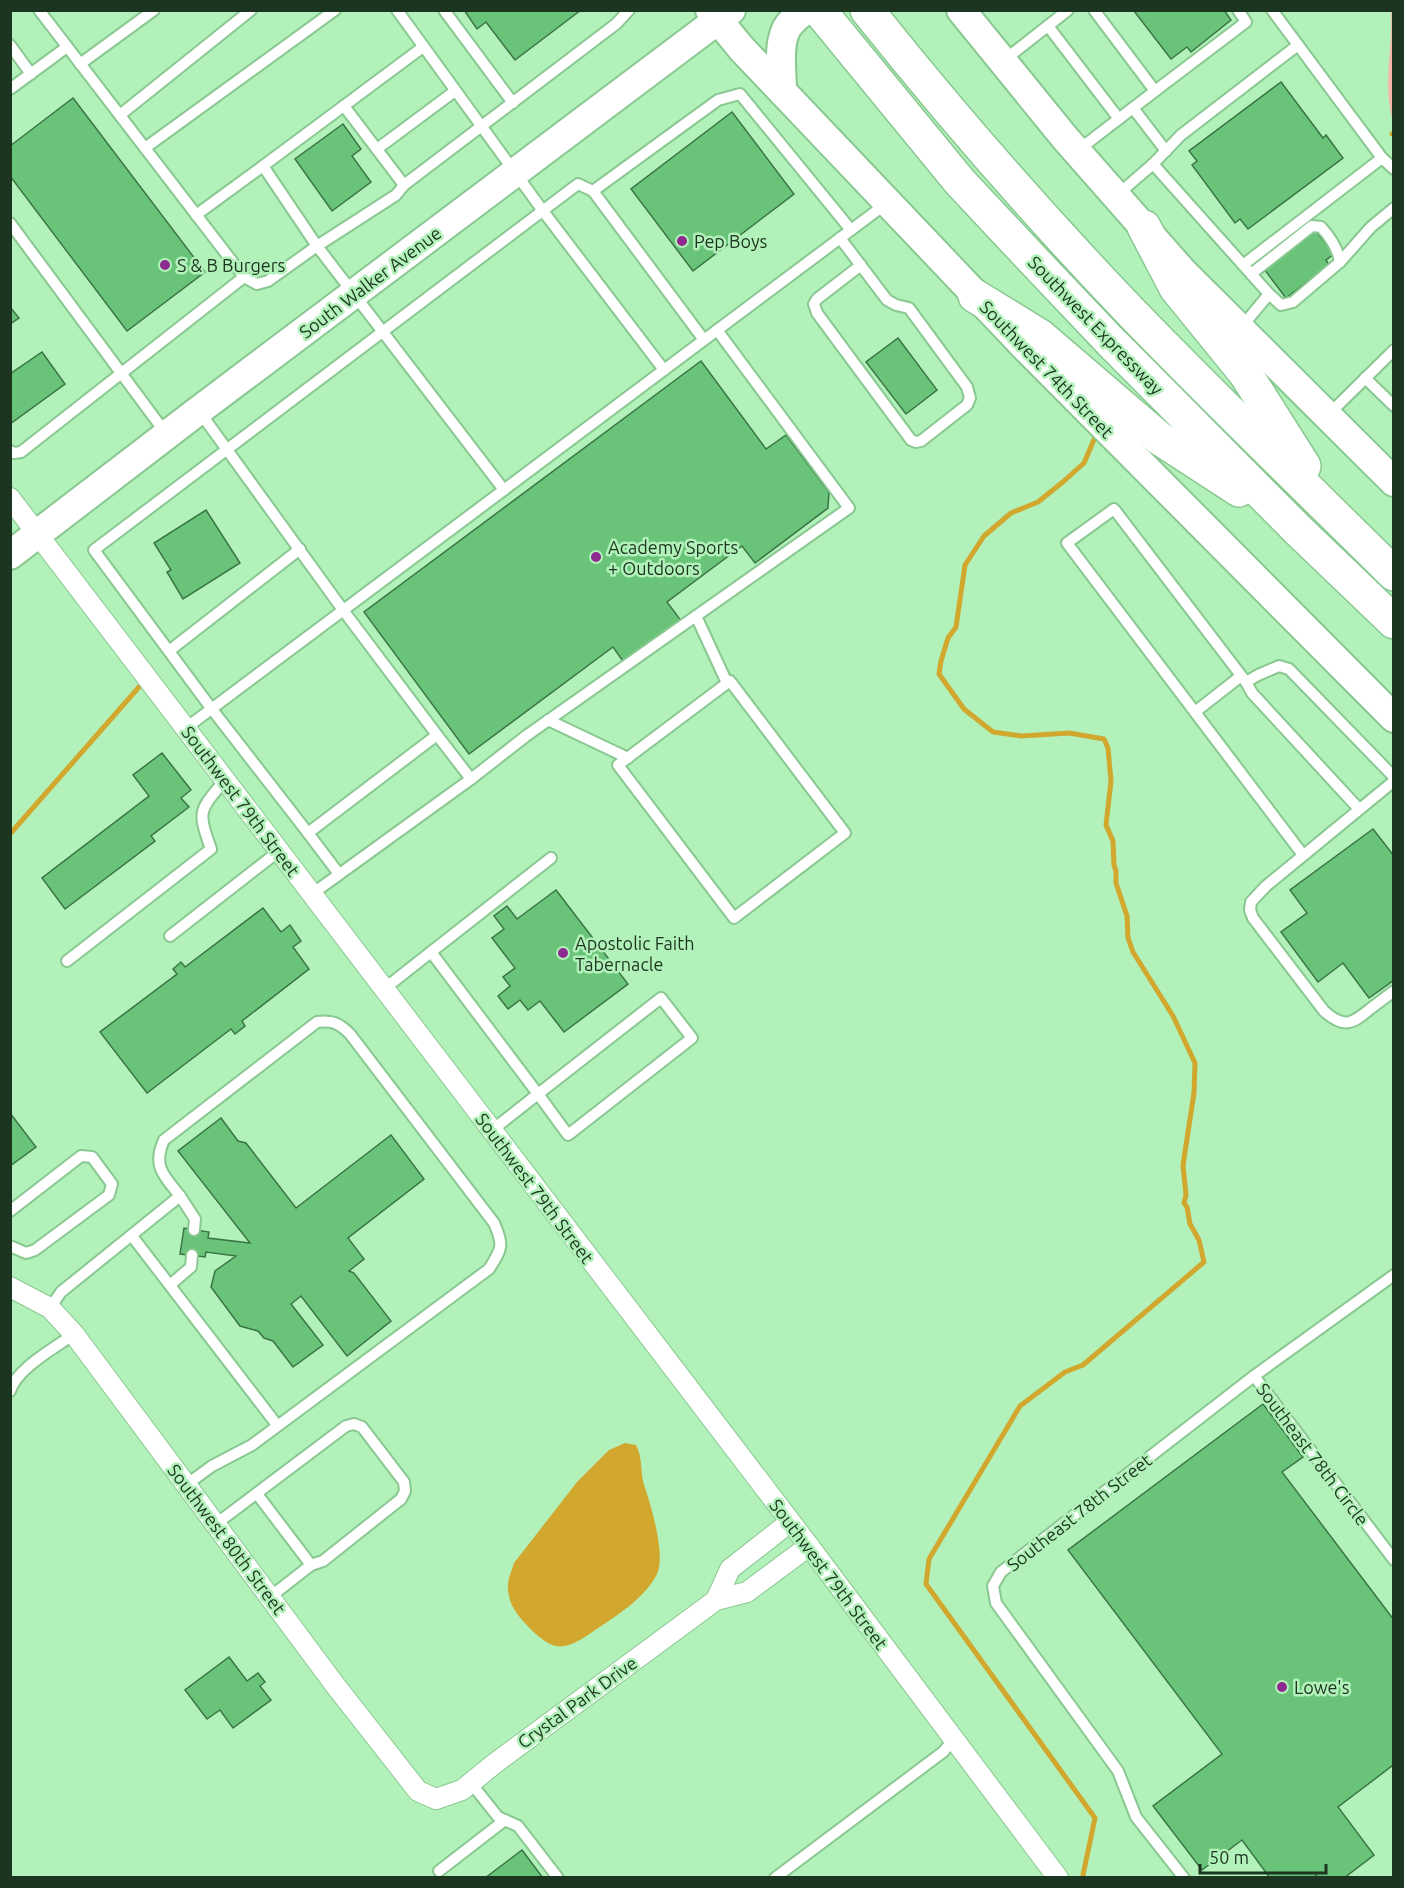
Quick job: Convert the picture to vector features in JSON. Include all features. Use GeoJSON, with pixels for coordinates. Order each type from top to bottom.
{"type":"FeatureCollection","features":[{"type":"Feature","properties":{"kind":"highway","name":"Southwest Expressway"},"geometry":{"type":"LineString","coordinates":[[867,10],[925,83],[1130,311],[1394,574]]}},
{"type":"Feature","properties":{"kind":"highway","name":"Southwest Expressway"},"geometry":{"type":"LineString","coordinates":[[827,21],[895,105],[983,206],[1110,341],[1298,530],[1394,622]]}},
{"type":"Feature","properties":{"kind":"highway"},"geometry":{"type":"LineString","coordinates":[[1144,227],[1176,288],[1245,373],[1339,520]]}},
{"type":"Feature","properties":{"kind":"highway"},"geometry":{"type":"LineString","coordinates":[[975,296],[1040,336],[1159,438],[1298,530]]}},
{"type":"Feature","properties":{"kind":"main road"},"geometry":{"type":"LineString","coordinates":[[782,91],[782,44],[785,30],[806,10]]}},
{"type":"Feature","properties":{"kind":"main road"},"geometry":{"type":"LineString","coordinates":[[970,13],[1002,61],[1183,272],[1394,482]]}},
{"type":"Feature","properties":{"kind":"main road","name":"Southwest 74th Street"},"geometry":{"type":"LineString","coordinates":[[720,14],[741,48],[975,296],[1394,718]]}},
{"type":"Feature","properties":{"kind":"main road","name":"South Walker Avenue"},"geometry":{"type":"LineString","coordinates":[[10,555],[516,172],[720,14]]}},
{"type":"Feature","properties":{"kind":"street","name":"Southwest 79th Street"},"geometry":{"type":"LineString","coordinates":[[10,498],[809,1546],[1058,1878]]}},
{"type":"Feature","properties":{"kind":"street","name":"Southwest 80th Street"},"geometry":{"type":"LineString","coordinates":[[10,1287],[50,1308],[74,1334],[418,1791],[436,1799]]}},
{"type":"Feature","properties":{"kind":"street","name":"Crystal Park Drive"},"geometry":{"type":"LineString","coordinates":[[716,1600],[730,1569],[790,1522]]}},
{"type":"Feature","properties":{"kind":"street","name":"Crystal Park Drive"},"geometry":{"type":"LineString","coordinates":[[436,1799],[462,1790],[716,1600],[747,1592],[809,1546]]}},
{"type":"Feature","properties":{"kind":"lane"},"geometry":{"type":"LineString","coordinates":[[39,10],[244,277],[257,284],[268,281],[396,195],[404,185],[616,24],[629,10]]}},
{"type":"Feature","properties":{"kind":"lane"},"geometry":{"type":"LineString","coordinates":[[80,64],[154,10]]}},
{"type":"Feature","properties":{"kind":"lane"},"geometry":{"type":"LineString","coordinates":[[120,115],[251,10]]}},
{"type":"Feature","properties":{"kind":"lane"},"geometry":{"type":"LineString","coordinates":[[145,148],[335,10]]}},
{"type":"Feature","properties":{"kind":"lane"},"geometry":{"type":"LineString","coordinates":[[397,10],[543,211],[664,370]]}},
{"type":"Feature","properties":{"kind":"lane"},"geometry":{"type":"LineString","coordinates":[[444,10],[513,102]]}},
{"type":"Feature","properties":{"kind":"lane"},"geometry":{"type":"LineString","coordinates":[[1002,61],[1068,10]]}},
{"type":"Feature","properties":{"kind":"lane"},"geometry":{"type":"LineString","coordinates":[[1077,151],[1246,22],[1238,10]]}},
{"type":"Feature","properties":{"kind":"lane"},"geometry":{"type":"LineString","coordinates":[[1272,10],[1382,158],[1394,169]]}},
{"type":"Feature","properties":{"kind":"lane"},"geometry":{"type":"LineString","coordinates":[[1097,11],[1155,91]]}},
{"type":"Feature","properties":{"kind":"lane"},"geometry":{"type":"LineString","coordinates":[[1048,26],[1119,119]]}},
{"type":"Feature","properties":{"kind":"lane"},"geometry":{"type":"LineString","coordinates":[[10,45],[31,74]]}},
{"type":"Feature","properties":{"kind":"lane"},"geometry":{"type":"LineString","coordinates":[[1116,196],[1153,164],[1181,135],[1298,45]]}},
{"type":"Feature","properties":{"kind":"lane"},"geometry":{"type":"LineString","coordinates":[[10,89],[67,47]]}},
{"type":"Feature","properties":{"kind":"lane"},"geometry":{"type":"LineString","coordinates":[[196,215],[423,47]]}},
{"type":"Feature","properties":{"kind":"lane"},"geometry":{"type":"LineString","coordinates":[[377,149],[455,91]]}},
{"type":"Feature","properties":{"kind":"lane"},"geometry":{"type":"LineString","coordinates":[[593,191],[718,100],[740,94],[850,230]]}},
{"type":"Feature","properties":{"kind":"lane"},"geometry":{"type":"LineString","coordinates":[[344,105],[404,185]]}},
{"type":"Feature","properties":{"kind":"lane"},"geometry":{"type":"LineString","coordinates":[[1133,108],[1166,151]]}},
{"type":"Feature","properties":{"kind":"lane"},"geometry":{"type":"LineString","coordinates":[[1243,265],[1382,158]]}},
{"type":"Feature","properties":{"kind":"lane"},"geometry":{"type":"LineString","coordinates":[[1153,164],[1281,305],[1293,302],[1340,262],[1371,226],[1394,208]]}},
{"type":"Feature","properties":{"kind":"lane"},"geometry":{"type":"LineString","coordinates":[[263,166],[317,246],[504,490]]}},
{"type":"Feature","properties":{"kind":"lane"},"geometry":{"type":"LineString","coordinates":[[339,874],[211,708],[94,550],[578,184],[593,191],[704,340]]}},
{"type":"Feature","properties":{"kind":"lane"},"geometry":{"type":"LineString","coordinates":[[186,728],[887,202]]}},
{"type":"Feature","properties":{"kind":"lane"},"geometry":{"type":"LineString","coordinates":[[10,223],[167,435]]}},
{"type":"Feature","properties":{"kind":"lane"},"geometry":{"type":"LineString","coordinates":[[1251,274],[1312,226],[1321,227],[1327,234],[1338,253],[1340,262]]}},
{"type":"Feature","properties":{"kind":"lane"},"geometry":{"type":"LineString","coordinates":[[840,238],[861,265],[887,300],[909,308],[968,387],[970,398],[967,405],[921,441],[911,440],[817,313],[814,304],[817,299],[861,265]]}},
{"type":"Feature","properties":{"kind":"lane"},"geometry":{"type":"LineString","coordinates":[[10,451],[21,452],[244,277]]}},
{"type":"Feature","properties":{"kind":"lane"},"geometry":{"type":"LineString","coordinates":[[1240,329],[1269,294]]}},
{"type":"Feature","properties":{"kind":"lane"},"geometry":{"type":"LineString","coordinates":[[312,894],[548,720],[849,508],[717,330]]}},
{"type":"Feature","properties":{"kind":"lane"},"geometry":{"type":"LineString","coordinates":[[1327,416],[1394,350]]}},
{"type":"Feature","properties":{"kind":"lane"},"geometry":{"type":"LineString","coordinates":[[1365,378],[1394,406]]}},
{"type":"Feature","properties":{"kind":"lane"},"geometry":{"type":"LineString","coordinates":[[199,411],[343,610],[471,779]]}},
{"type":"Feature","properties":{"kind":"lane"},"geometry":{"type":"LineString","coordinates":[[1303,855],[1067,543],[1114,509],[1244,679],[1252,693],[1359,809]]}},
{"type":"Feature","properties":{"kind":"lane"},"geometry":{"type":"LineString","coordinates":[[169,651],[300,549]]}},
{"type":"Feature","properties":{"kind":"lane"},"geometry":{"type":"LineString","coordinates":[[696,616],[727,683]]}},
{"type":"Feature","properties":{"kind":"lane"},"geometry":{"type":"LineString","coordinates":[[1195,712],[1244,679],[1279,666],[1289,669],[1394,779],[1255,896],[1251,902],[1253,918],[1324,1011],[1333,1019],[1350,1023],[1359,1019],[1394,991]]}},
{"type":"Feature","properties":{"kind":"lane"},"geometry":{"type":"LineString","coordinates":[[730,681],[845,833],[734,918],[618,765],[628,758],[730,681]]}},
{"type":"Feature","properties":{"kind":"lane"},"geometry":{"type":"LineString","coordinates":[[548,720],[628,758]]}},
{"type":"Feature","properties":{"kind":"lane"},"geometry":{"type":"LineString","coordinates":[[308,833],[437,735]]}},
{"type":"Feature","properties":{"kind":"lane"},"geometry":{"type":"LineString","coordinates":[[67,961],[211,849],[201,822],[204,804],[225,780]]}},
{"type":"Feature","properties":{"kind":"lane"},"geometry":{"type":"LineString","coordinates":[[170,936],[279,851]]}},
{"type":"Feature","properties":{"kind":"lane"},"geometry":{"type":"LineString","coordinates":[[384,989],[551,858]]}},
{"type":"Feature","properties":{"kind":"lane"},"geometry":{"type":"LineString","coordinates":[[431,952],[538,1094],[568,1135],[692,1038],[661,998],[538,1094],[491,1131]]}},
{"type":"Feature","properties":{"kind":"lane"},"geometry":{"type":"LineString","coordinates":[[186,1485],[212,1466],[252,1444],[489,1269],[501,1250],[501,1239],[494,1223],[350,1034],[341,1025],[329,1020],[317,1022],[164,1140],[159,1151],[161,1172],[195,1219],[194,1230]]}},
{"type":"Feature","properties":{"kind":"lane"},"geometry":{"type":"LineString","coordinates":[[10,1211],[81,1156],[92,1156],[112,1184],[109,1195],[35,1250],[26,1253],[10,1246]]}},
{"type":"Feature","properties":{"kind":"lane"},"geometry":{"type":"LineString","coordinates":[[50,1308],[61,1292],[180,1196]]}},
{"type":"Feature","properties":{"kind":"lane"},"geometry":{"type":"LineString","coordinates":[[132,1236],[277,1425]]}},
{"type":"Feature","properties":{"kind":"lane"},"geometry":{"type":"LineString","coordinates":[[170,1285],[191,1267],[192,1255]]}},
{"type":"Feature","properties":{"kind":"lane","name":"Southeast 78th Street"},"geometry":{"type":"LineString","coordinates":[[1184,1878],[1136,1816],[1118,1772],[996,1603],[993,1586],[1001,1572],[1254,1376],[1394,1275]]}},
{"type":"Feature","properties":{"kind":"lane"},"geometry":{"type":"LineString","coordinates":[[10,1391],[22,1372],[74,1334]]}},
{"type":"Feature","properties":{"kind":"lane","name":"Southeast 78th Circle"},"geometry":{"type":"LineString","coordinates":[[1254,1376],[1394,1560]]}},
{"type":"Feature","properties":{"kind":"lane"},"geometry":{"type":"LineString","coordinates":[[216,1524],[346,1426],[354,1424],[362,1427],[404,1482],[405,1491],[401,1499],[322,1561],[311,1565],[270,1597]]}},
{"type":"Feature","properties":{"kind":"lane"},"geometry":{"type":"LineString","coordinates":[[256,1494],[311,1565]]}},
{"type":"Feature","properties":{"kind":"lane"},"geometry":{"type":"LineString","coordinates":[[775,1878],[943,1752],[954,1739]]}},
{"type":"Feature","properties":{"kind":"lane"},"geometry":{"type":"LineString","coordinates":[[471,1783],[498,1817],[518,1826],[558,1878]]}},
{"type":"Feature","properties":{"kind":"lane"},"geometry":{"type":"LineString","coordinates":[[439,1871],[505,1821]]}},
{"type":"Feature","properties":{"kind":"shaded area"},"geometry":{"type":"Polygon","coordinates":[[[1391,11],[1394,11],[1394,117],[1392,118],[1388,91],[1391,11]]]}},
{"type":"Feature","properties":{"kind":"shaded area"},"geometry":{"type":"Polygon","coordinates":[[[625,1443],[636,1445],[640,1455],[643,1480],[659,1543],[657,1574],[647,1589],[616,1616],[574,1643],[556,1646],[545,1641],[532,1630],[520,1618],[512,1605],[508,1587],[514,1563],[577,1482],[609,1450],[625,1443]]]}},
{"type":"Feature","properties":{"kind":"building"},"geometry":{"type":"Polygon","coordinates":[[[464,10],[581,10],[515,60],[486,22],[477,29],[464,10]]]}},
{"type":"Feature","properties":{"kind":"building"},"geometry":{"type":"Polygon","coordinates":[[[1224,10],[1231,20],[1191,52],[1187,47],[1171,59],[1134,11],[1224,10]]]}},
{"type":"Feature","properties":{"kind":"building"},"geometry":{"type":"Polygon","coordinates":[[[1281,82],[1323,138],[1326,135],[1343,158],[1248,229],[1240,219],[1235,223],[1192,165],[1197,161],[1189,151],[1281,82]]]}},
{"type":"Feature","properties":{"kind":"building"},"geometry":{"type":"Polygon","coordinates":[[[73,98],[205,272],[127,331],[10,176],[10,146],[73,98]]]}},
{"type":"Feature","properties":{"kind":"building"},"geometry":{"type":"Polygon","coordinates":[[[732,112],[794,194],[693,271],[631,189],[732,112]]]}},
{"type":"Feature","properties":{"kind":"building"},"geometry":{"type":"Polygon","coordinates":[[[343,124],[361,149],[352,156],[371,182],[332,211],[295,159],[343,124]]]}},
{"type":"Feature","properties":{"kind":"building"},"geometry":{"type":"Polygon","coordinates":[[[1315,230],[1334,254],[1326,260],[1329,265],[1286,298],[1264,269],[1315,230]]]}},
{"type":"Feature","properties":{"kind":"building"},"geometry":{"type":"Polygon","coordinates":[[[10,307],[19,318],[10,324],[10,307]]]}},
{"type":"Feature","properties":{"kind":"building"},"geometry":{"type":"Polygon","coordinates":[[[898,338],[937,390],[906,414],[866,362],[898,338]]]}},
{"type":"Feature","properties":{"kind":"building"},"geometry":{"type":"Polygon","coordinates":[[[42,352],[65,384],[10,424],[10,374],[42,352]]]}},
{"type":"Feature","properties":{"kind":"building"},"geometry":{"type":"Polygon","coordinates":[[[701,361],[766,449],[786,435],[829,492],[828,508],[755,563],[742,546],[667,602],[682,622],[625,664],[613,647],[469,754],[364,612],[701,361]]]}},
{"type":"Feature","properties":{"kind":"building"},"geometry":{"type":"Polygon","coordinates":[[[206,510],[240,563],[183,599],[167,572],[171,570],[154,543],[206,510]]]}},
{"type":"Feature","properties":{"kind":"building"},"geometry":{"type":"Polygon","coordinates":[[[162,753],[191,790],[181,798],[189,807],[151,836],[155,841],[65,909],[42,878],[149,796],[133,775],[162,753]]]}},
{"type":"Feature","properties":{"kind":"building"},"geometry":{"type":"Polygon","coordinates":[[[1373,829],[1394,856],[1394,980],[1369,998],[1343,963],[1318,982],[1281,932],[1307,913],[1290,890],[1373,829]]]}},
{"type":"Feature","properties":{"kind":"building"},"geometry":{"type":"Polygon","coordinates":[[[556,890],[628,984],[564,1032],[540,1001],[528,1010],[520,1000],[508,1009],[498,996],[510,986],[503,977],[515,968],[492,938],[504,929],[494,916],[507,906],[517,919],[556,890]]]}},
{"type":"Feature","properties":{"kind":"building"},"geometry":{"type":"Polygon","coordinates":[[[263,908],[281,932],[290,925],[301,941],[293,947],[309,969],[242,1021],[245,1026],[235,1034],[231,1029],[147,1093],[100,1032],[177,974],[173,969],[181,962],[185,967],[263,908]]]}},
{"type":"Feature","properties":{"kind":"building"},"geometry":{"type":"Polygon","coordinates":[[[10,1113],[36,1147],[10,1166],[10,1113]]]}},
{"type":"Feature","properties":{"kind":"building"},"geometry":{"type":"Polygon","coordinates":[[[221,1118],[238,1141],[246,1143],[296,1208],[391,1135],[424,1179],[348,1238],[364,1259],[349,1271],[354,1273],[391,1321],[347,1356],[301,1296],[291,1304],[323,1345],[293,1367],[273,1341],[264,1338],[258,1331],[240,1326],[211,1287],[215,1271],[236,1256],[206,1252],[205,1257],[180,1254],[184,1228],[209,1232],[208,1238],[250,1243],[178,1151],[221,1118]]]}},
{"type":"Feature","properties":{"kind":"building","name":"Lowe's"},"geometry":{"type":"Polygon","coordinates":[[[1263,1404],[1303,1457],[1282,1472],[1394,1620],[1394,1767],[1392,1766],[1338,1807],[1374,1855],[1344,1878],[1318,1878],[1316,1875],[1313,1878],[1270,1878],[1242,1840],[1202,1870],[1153,1806],[1222,1754],[1068,1550],[1263,1404]]]}},
{"type":"Feature","properties":{"kind":"building"},"geometry":{"type":"Polygon","coordinates":[[[229,1657],[247,1681],[258,1673],[265,1682],[260,1686],[271,1700],[233,1728],[220,1710],[207,1719],[185,1690],[229,1657]]]}},
{"type":"Feature","properties":{"kind":"building"},"geometry":{"type":"Polygon","coordinates":[[[522,1850],[543,1878],[485,1878],[522,1850]]]}},
{"type":"Feature","properties":{"kind":"waterway"},"geometry":{"type":"LineString","coordinates":[[1083,1875],[1095,1818],[926,1584],[929,1559],[1020,1406],[1065,1372],[1083,1365],[1204,1262],[1199,1240],[1190,1224],[1184,1203],[1186,1195],[1183,1165],[1194,1093],[1195,1063],[1173,1016],[1133,952],[1128,938],[1127,916],[1116,883],[1113,841],[1106,825],[1111,781],[1108,748],[1104,739],[1069,733],[1021,736],[993,732],[964,709],[939,674],[948,638],[956,627],[965,565],[984,536],[1011,513],[1038,502],[1084,463],[1096,435]]}},
{"type":"Feature","properties":{"kind":"waterway"},"geometry":{"type":"LineString","coordinates":[[10,834],[139,687]]}},
{"type":"Feature","properties":{"kind":"place","name":"Pep Boys"},"geometry":{"type":"Point","coordinates":[682,241]}},
{"type":"Feature","properties":{"kind":"place","name":"S & B Burgers"},"geometry":{"type":"Point","coordinates":[165,265]}},
{"type":"Feature","properties":{"kind":"place","name":"Academy Sports + Outdoors"},"geometry":{"type":"Point","coordinates":[596,557]}},
{"type":"Feature","properties":{"kind":"place","name":"Apostolic Faith Tabernacle"},"geometry":{"type":"Point","coordinates":[563,953]}},
{"type":"Feature","properties":{"kind":"place","name":"Lowe's"},"geometry":{"type":"Point","coordinates":[1282,1687]}}]}
